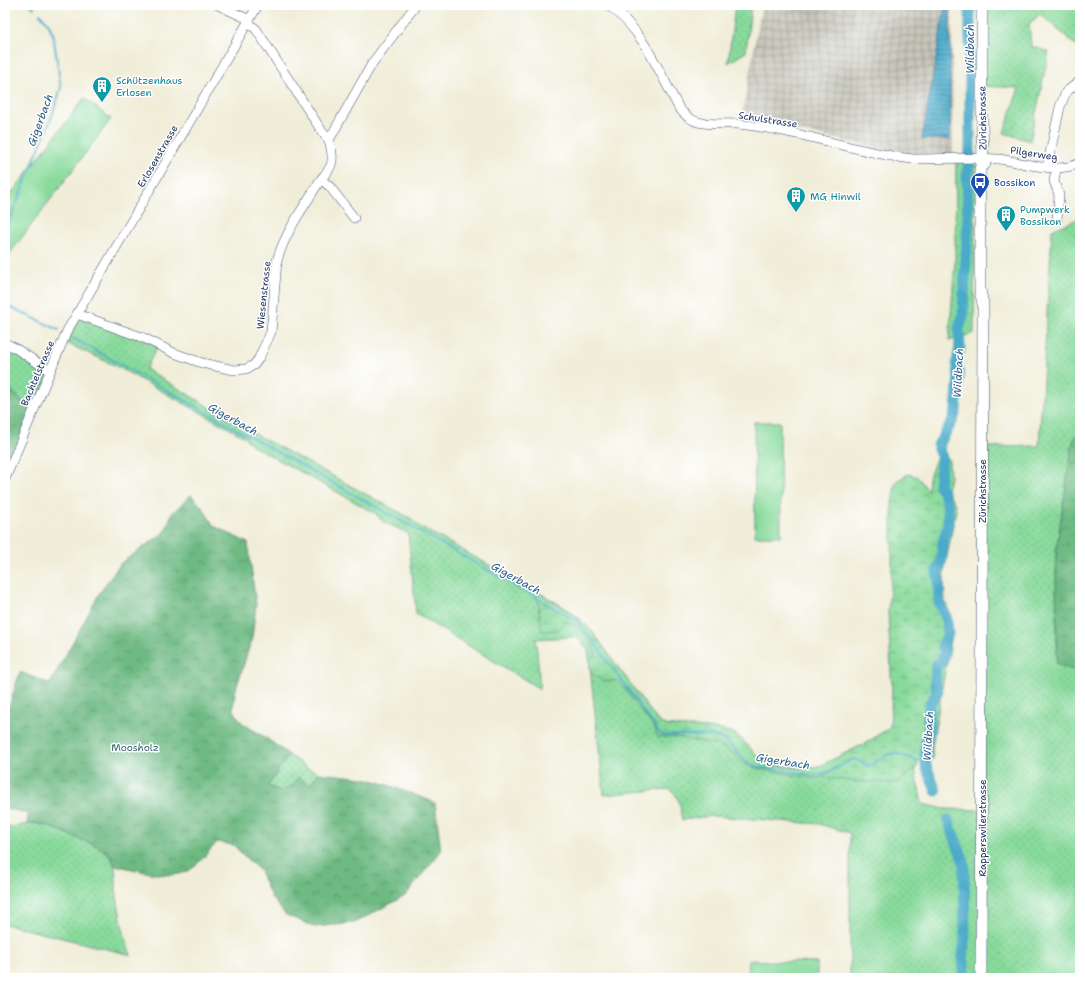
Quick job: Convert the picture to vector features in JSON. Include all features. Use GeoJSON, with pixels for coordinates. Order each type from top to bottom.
{"type":"FeatureCollection","features":[{"type":"Feature","properties":{"kind":"main road","name":"Zürichstrasse"},"geometry":{"type":"LineString","coordinates":[[982,5],[982,86],[974,159],[987,173],[987,290],[983,304],[982,678]]}},
{"type":"Feature","properties":{"kind":"main road","name":"Rapperswilerstrasse"},"geometry":{"type":"LineString","coordinates":[[981,978],[982,678]]}},
{"type":"Feature","properties":{"kind":"street"},"geometry":{"type":"LineString","coordinates":[[218,5],[249,21],[256,29],[329,140],[373,62],[416,5]]}},
{"type":"Feature","properties":{"kind":"street","name":"Erlosenstrasse"},"geometry":{"type":"LineString","coordinates":[[86,300],[258,5]]}},
{"type":"Feature","properties":{"kind":"street","name":"Schulstrasse"},"geometry":{"type":"LineString","coordinates":[[608,5],[626,20],[642,42],[679,108],[685,116],[692,121],[701,124],[735,124],[762,127],[898,158],[974,159]]}},
{"type":"Feature","properties":{"kind":"street"},"geometry":{"type":"LineString","coordinates":[[1057,219],[1058,195],[1051,168],[1060,108],[1066,92],[1080,81]]}},
{"type":"Feature","properties":{"kind":"street","name":"Wiesenstrasse"},"geometry":{"type":"LineString","coordinates":[[77,314],[144,338],[174,353],[202,363],[234,370],[246,369],[254,365],[265,347],[271,332],[279,253],[285,238],[331,165],[332,152],[329,140]]}},
{"type":"Feature","properties":{"kind":"street","name":"Pilgerweg"},"geometry":{"type":"LineString","coordinates":[[974,159],[999,159],[1051,168],[1071,167],[1080,164]]}},
{"type":"Feature","properties":{"kind":"street"},"geometry":{"type":"LineString","coordinates":[[321,179],[330,187],[354,218]]}},
{"type":"Feature","properties":{"kind":"street","name":"Bachtelstrasse"},"geometry":{"type":"LineString","coordinates":[[5,479],[65,336],[86,300]]}},
{"type":"Feature","properties":{"kind":"street"},"geometry":{"type":"LineString","coordinates":[[5,343],[50,371]]}},
{"type":"Feature","properties":{"kind":"shaded area"},"geometry":{"type":"Polygon","coordinates":[[[762,5],[952,5],[953,154],[906,154],[741,119],[762,5]]]}},
{"type":"Feature","properties":{"kind":"green space"},"geometry":{"type":"Polygon","coordinates":[[[735,5],[751,5],[746,52],[728,63],[735,5]]]}},
{"type":"Feature","properties":{"kind":"green space"},"geometry":{"type":"Polygon","coordinates":[[[983,5],[1080,5],[1079,48],[1040,14],[1029,24],[1031,46],[1049,52],[1030,141],[1004,133],[1019,88],[982,86],[983,5]]]}},
{"type":"Feature","properties":{"kind":"green space"},"geometry":{"type":"Polygon","coordinates":[[[84,98],[111,119],[5,260],[5,202],[84,98]]]}},
{"type":"Feature","properties":{"kind":"green space"},"geometry":{"type":"Polygon","coordinates":[[[956,159],[976,159],[974,333],[949,341],[955,261],[956,159]]]}},
{"type":"Feature","properties":{"kind":"green space"},"geometry":{"type":"Polygon","coordinates":[[[1080,218],[1080,430],[1073,441],[1056,551],[1057,664],[1080,672],[1080,978],[850,978],[850,833],[819,824],[712,816],[682,820],[678,799],[669,789],[604,795],[588,650],[579,639],[572,637],[536,639],[540,689],[416,614],[408,533],[383,522],[375,513],[253,446],[243,436],[116,366],[62,341],[77,314],[158,345],[146,369],[244,428],[412,519],[419,526],[561,605],[579,618],[591,630],[656,719],[663,725],[729,732],[740,738],[759,758],[767,763],[806,768],[822,765],[870,741],[879,734],[914,765],[922,804],[945,809],[981,810],[982,447],[1039,446],[1052,230],[1080,218]]]}},
{"type":"Feature","properties":{"kind":"green space"},"geometry":{"type":"Polygon","coordinates":[[[964,337],[960,411],[945,444],[944,450],[949,461],[950,477],[947,490],[955,504],[956,510],[944,573],[945,601],[951,616],[949,655],[932,747],[933,759],[927,761],[927,756],[917,762],[918,766],[897,783],[850,781],[825,777],[811,778],[759,769],[744,764],[734,754],[718,745],[676,737],[658,737],[655,729],[624,688],[616,681],[604,681],[591,673],[589,661],[596,653],[587,638],[575,625],[564,622],[557,630],[542,631],[537,592],[566,609],[591,630],[660,723],[668,726],[710,728],[733,733],[737,735],[756,755],[765,762],[790,768],[816,767],[870,741],[890,727],[892,692],[888,612],[892,567],[892,501],[896,481],[908,474],[918,477],[928,491],[929,477],[937,456],[935,448],[951,413],[955,386],[953,360],[956,339],[964,337]]]}},
{"type":"Feature","properties":{"kind":"green space"},"geometry":{"type":"Polygon","coordinates":[[[5,343],[50,371],[33,412],[5,385],[5,343]]]}},
{"type":"Feature","properties":{"kind":"green space"},"geometry":{"type":"Polygon","coordinates":[[[5,385],[33,412],[5,479],[5,385]]]}},
{"type":"Feature","properties":{"kind":"green space"},"geometry":{"type":"Polygon","coordinates":[[[754,422],[780,422],[781,536],[755,536],[754,422]]]}},
{"type":"Feature","properties":{"kind":"green space"},"geometry":{"type":"Polygon","coordinates":[[[1080,430],[1080,672],[1057,664],[1056,551],[1073,441],[1080,430]]]}},
{"type":"Feature","properties":{"kind":"green space","name":"Moosholz"},"geometry":{"type":"Polygon","coordinates":[[[191,495],[202,507],[214,526],[248,543],[256,605],[252,638],[235,692],[233,709],[242,723],[265,737],[289,755],[268,786],[281,791],[292,786],[298,777],[310,785],[319,773],[350,776],[368,779],[394,787],[435,803],[441,851],[405,896],[354,923],[315,927],[286,915],[271,897],[260,871],[233,845],[217,842],[198,863],[186,872],[170,875],[150,873],[115,865],[111,856],[99,847],[46,825],[34,823],[27,824],[28,813],[5,808],[5,719],[20,672],[50,684],[100,592],[121,563],[165,532],[172,513],[191,495]]]}},
{"type":"Feature","properties":{"kind":"green space"},"geometry":{"type":"Polygon","coordinates":[[[289,755],[307,768],[319,773],[310,785],[292,786],[281,791],[268,786],[289,755]]]}},
{"type":"Feature","properties":{"kind":"green space"},"geometry":{"type":"Polygon","coordinates":[[[34,823],[87,841],[106,852],[111,857],[115,866],[116,891],[121,918],[131,955],[5,924],[5,828],[34,823]]]}},
{"type":"Feature","properties":{"kind":"green space"},"geometry":{"type":"Polygon","coordinates":[[[748,960],[817,963],[817,978],[747,976],[748,960]]]}},
{"type":"Feature","properties":{"kind":"water"},"geometry":{"type":"Polygon","coordinates":[[[945,6],[950,6],[950,139],[922,139],[945,6]]]}},
{"type":"Feature","properties":{"kind":"waterway","name":"Gigerbach"},"geometry":{"type":"LineString","coordinates":[[31,5],[34,8]]}},
{"type":"Feature","properties":{"kind":"waterway","name":"Wildbach"},"geometry":{"type":"LineString","coordinates":[[936,791],[926,766],[925,753],[926,740],[929,732],[928,714],[930,703],[938,692],[935,684],[936,665],[942,661],[945,650],[942,646],[948,634],[947,620],[939,602],[939,582],[937,572],[942,559],[943,542],[948,524],[948,507],[944,494],[939,485],[942,457],[938,449],[938,445],[953,420],[956,410],[959,376],[957,362],[960,348],[959,329],[963,315],[968,220],[967,177],[970,153],[970,5]]}},
{"type":"Feature","properties":{"kind":"waterway","name":"Gigerbach"},"geometry":{"type":"LineString","coordinates":[[5,231],[51,119],[61,88],[53,34],[48,23],[40,14]]}},
{"type":"Feature","properties":{"kind":"waterway","name":"Gigerbach"},"geometry":{"type":"LineString","coordinates":[[5,302],[10,307],[59,330]]}},
{"type":"Feature","properties":{"kind":"waterway","name":"Gigerbach"},"geometry":{"type":"LineString","coordinates":[[73,338],[414,528],[577,621],[661,735],[716,736],[727,741],[748,764],[812,775],[829,772],[855,759],[869,766],[889,754],[896,753],[918,761]]}},
{"type":"Feature","properties":{"kind":"waterway","name":"Wildbach"},"geometry":{"type":"LineString","coordinates":[[948,820],[964,862],[965,940],[963,956],[965,978]]}},
{"type":"Feature","properties":{"kind":"place","name":"Schützenhaus Erlosen"},"geometry":{"type":"Point","coordinates":[102,103]}},
{"type":"Feature","properties":{"kind":"place","name":"Bossikon"},"geometry":{"type":"Point","coordinates":[980,199]}},
{"type":"Feature","properties":{"kind":"place","name":"MG Hinwil"},"geometry":{"type":"Point","coordinates":[796,213]}},
{"type":"Feature","properties":{"kind":"place","name":"Pumpwerk Bossikon"},"geometry":{"type":"Point","coordinates":[1006,232]}}]}
